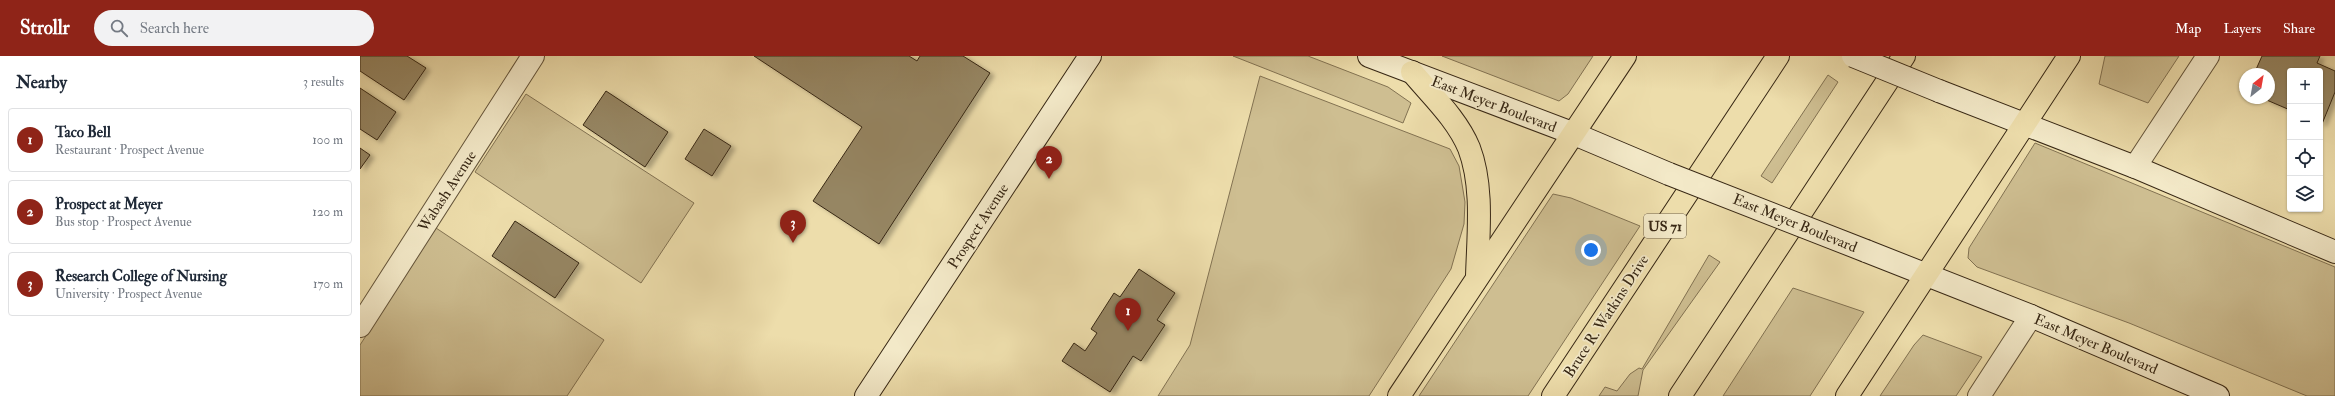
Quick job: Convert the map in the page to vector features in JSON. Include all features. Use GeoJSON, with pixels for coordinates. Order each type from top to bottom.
{"type":"FeatureCollection","features":[{"type":"Feature","properties":{"kind":"highway"},"geometry":{"type":"LineString","coordinates":[[1399,396],[1572,133],[1625,56]]}},
{"type":"Feature","properties":{"kind":"highway","name":"Bruce R. Watkins Drive"},"geometry":{"type":"LineString","coordinates":[[1553,396],[1778,56]]}},
{"type":"Feature","properties":{"kind":"highway"},"geometry":{"type":"LineString","coordinates":[[1680,396],[1904,56]]}},
{"type":"Feature","properties":{"kind":"highway"},"geometry":{"type":"LineString","coordinates":[[1847,396],[1925,274],[2069,56]]}},
{"type":"Feature","properties":{"kind":"highway"},"geometry":{"type":"LineString","coordinates":[[1412,72],[1452,118],[1469,149],[1477,185],[1477,277]]}},
{"type":"Feature","properties":{"kind":"main road","name":"Wabash Avenue"},"geometry":{"type":"LineString","coordinates":[[360,326],[533,56]]}},
{"type":"Feature","properties":{"kind":"main road","name":"Prospect Avenue"},"geometry":{"type":"LineString","coordinates":[[866,396],[1090,56]]}},
{"type":"Feature","properties":{"kind":"main road","name":"East Meyer Boulevard"},"geometry":{"type":"LineString","coordinates":[[1369,56],[1572,133],[1669,174],[2031,316],[2218,396]]}},
{"type":"Feature","properties":{"kind":"main road"},"geometry":{"type":"LineString","coordinates":[[1853,56],[2023,125],[2135,167],[2335,252]]}},
{"type":"Feature","properties":{"kind":"main road"},"geometry":{"type":"LineString","coordinates":[[2135,167],[2208,56]]}},
{"type":"Feature","properties":{"kind":"main road"},"geometry":{"type":"LineString","coordinates":[[1979,396],[2031,316]]}},
{"type":"Feature","properties":{"kind":"shaded area"},"geometry":{"type":"Polygon","coordinates":[[[1233,56],[1308,56],[1388,87],[1411,103],[1403,123],[1233,56]]]}},
{"type":"Feature","properties":{"kind":"shaded area"},"geometry":{"type":"Polygon","coordinates":[[[1442,56],[1593,56],[1568,94],[1559,101],[1442,56]]]}},
{"type":"Feature","properties":{"kind":"shaded area"},"geometry":{"type":"Polygon","coordinates":[[[2105,56],[2179,56],[2148,103],[2099,84],[2105,56]]]}},
{"type":"Feature","properties":{"kind":"shaded area"},"geometry":{"type":"Polygon","coordinates":[[[1828,75],[1838,82],[1772,183],[1761,176],[1828,75]]]}},
{"type":"Feature","properties":{"kind":"shaded area"},"geometry":{"type":"Polygon","coordinates":[[[1260,76],[1450,149],[1459,166],[1465,202],[1464,224],[1451,269],[1369,396],[1158,396],[1190,345],[1260,76]]]}},
{"type":"Feature","properties":{"kind":"shaded area"},"geometry":{"type":"Polygon","coordinates":[[[526,94],[694,203],[641,283],[475,172],[526,94]]]}},
{"type":"Feature","properties":{"kind":"shaded area"},"geometry":{"type":"Polygon","coordinates":[[[2035,143],[2335,267],[2335,396],[2307,396],[2129,323],[1977,267],[1968,258],[1969,248],[2035,143]]]}},
{"type":"Feature","properties":{"kind":"shaded area"},"geometry":{"type":"Polygon","coordinates":[[[1553,194],[1571,198],[1640,226],[1528,396],[1419,396],[1553,194]]]}},
{"type":"Feature","properties":{"kind":"shaded area"},"geometry":{"type":"Polygon","coordinates":[[[436,228],[604,340],[567,396],[360,396],[360,345],[436,228]]]}},
{"type":"Feature","properties":{"kind":"shaded area"},"geometry":{"type":"Polygon","coordinates":[[[1709,255],[1720,262],[1643,370],[1638,396],[1599,396],[1605,387],[1617,391],[1630,374],[1639,368],[1642,369],[1709,255]]]}},
{"type":"Feature","properties":{"kind":"shaded area"},"geometry":{"type":"Polygon","coordinates":[[[1793,288],[1864,312],[1810,396],[1723,396],[1793,288]]]}},
{"type":"Feature","properties":{"kind":"shaded area"},"geometry":{"type":"Polygon","coordinates":[[[1923,335],[1982,357],[1956,396],[1880,396],[1914,345],[1923,335]]]}},
{"type":"Feature","properties":{"kind":"building"},"geometry":{"type":"Polygon","coordinates":[[[360,56],[407,56],[426,68],[404,100],[360,71],[360,56]]]}},
{"type":"Feature","properties":{"kind":"building"},"geometry":{"type":"Polygon","coordinates":[[[754,56],[909,56],[917,61],[920,56],[963,56],[990,73],[879,244],[813,201],[862,127],[754,56]]]}},
{"type":"Feature","properties":{"kind":"building"},"geometry":{"type":"Polygon","coordinates":[[[2262,56],[2320,56],[2317,63],[2335,71],[2335,92],[2323,122],[2323,68],[2287,68],[2287,109],[2275,104],[2275,68],[2257,68],[2262,56]]]}},
{"type":"Feature","properties":{"kind":"building"},"geometry":{"type":"Polygon","coordinates":[[[360,88],[396,112],[377,140],[360,129],[360,88]]]}},
{"type":"Feature","properties":{"kind":"building"},"geometry":{"type":"Polygon","coordinates":[[[606,91],[668,132],[645,167],[583,125],[606,91]]]}},
{"type":"Feature","properties":{"kind":"building"},"geometry":{"type":"Polygon","coordinates":[[[704,129],[731,146],[712,176],[685,159],[704,129]]]}},
{"type":"Feature","properties":{"kind":"building"},"geometry":{"type":"Polygon","coordinates":[[[360,148],[370,155],[360,169],[360,148]]]}},
{"type":"Feature","properties":{"kind":"building"},"geometry":{"type":"Polygon","coordinates":[[[515,221],[579,263],[555,298],[492,256],[515,221]]]}},
{"type":"Feature","properties":{"kind":"building"},"geometry":{"type":"Polygon","coordinates":[[[1139,269],[1175,293],[1157,320],[1165,325],[1141,361],[1133,356],[1110,392],[1062,361],[1074,343],[1085,351],[1097,333],[1091,329],[1114,293],[1120,297],[1139,269]]]}},
{"type":"Feature","properties":{"kind":"place","name":"Prospect at Meyer"},"geometry":{"type":"Point","coordinates":[1049,179]}},
{"type":"Feature","properties":{"kind":"place","name":"Research College of Nursing"},"geometry":{"type":"Point","coordinates":[793,243]}},
{"type":"Feature","properties":{"kind":"place","name":"Taco Bell"},"geometry":{"type":"Point","coordinates":[1128,331]}}]}
